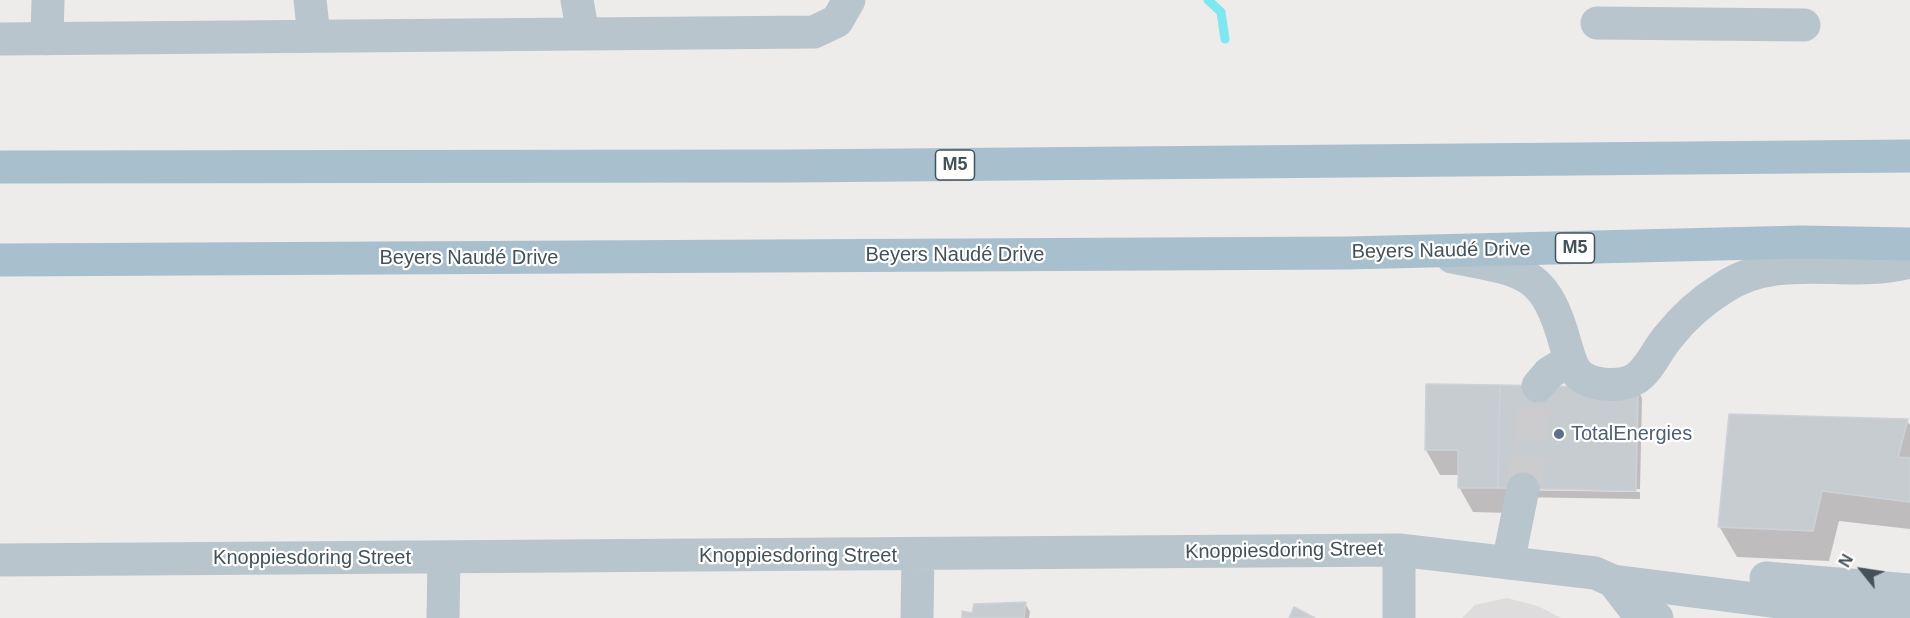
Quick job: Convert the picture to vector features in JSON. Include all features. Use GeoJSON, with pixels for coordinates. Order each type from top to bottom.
{"type":"FeatureCollection","features":[{"type":"Feature","properties":{"kind":"main road","name":"M5"},"geometry":{"type":"LineString","coordinates":[[0,167],[793,166],[1910,156]]}},
{"type":"Feature","properties":{"kind":"main road","name":"Beyers Naudé Drive"},"geometry":{"type":"LineString","coordinates":[[0,260],[1422,251],[1802,242],[1910,244]]}},
{"type":"Feature","properties":{"kind":"street"},"geometry":{"type":"LineString","coordinates":[[47,39],[48,0]]}},
{"type":"Feature","properties":{"kind":"street"},"geometry":{"type":"LineString","coordinates":[[310,0],[314,36]]}},
{"type":"Feature","properties":{"kind":"street"},"geometry":{"type":"LineString","coordinates":[[577,0],[583,34]]}},
{"type":"Feature","properties":{"kind":"street"},"geometry":{"type":"LineString","coordinates":[[0,39],[814,32],[837,21],[849,0]]}},
{"type":"Feature","properties":{"kind":"street"},"geometry":{"type":"LineString","coordinates":[[1597,23],[1804,25]]}},
{"type":"Feature","properties":{"kind":"street"},"geometry":{"type":"LineString","coordinates":[[1422,251],[1500,266],[1536,282],[1555,308],[1570,360],[1578,374],[1585,379],[1605,384],[1626,383],[1640,375],[1690,312],[1744,275],[1762,270],[1807,266],[1888,266],[1910,262]]}},
{"type":"Feature","properties":{"kind":"street"},"geometry":{"type":"LineString","coordinates":[[1539,386],[1548,373],[1570,360]]}},
{"type":"Feature","properties":{"kind":"street"},"geometry":{"type":"LineString","coordinates":[[1508,563],[1523,489]]}},
{"type":"Feature","properties":{"kind":"street"},"geometry":{"type":"LineString","coordinates":[[1399,550],[1399,618]]}},
{"type":"Feature","properties":{"kind":"street","name":"Knoppiesdoring Street"},"geometry":{"type":"LineString","coordinates":[[0,560],[1399,550],[1906,618]]}},
{"type":"Feature","properties":{"kind":"street"},"geometry":{"type":"LineString","coordinates":[[917,618],[918,555]]}},
{"type":"Feature","properties":{"kind":"street"},"geometry":{"type":"LineString","coordinates":[[443,618],[444,558]]}},
{"type":"Feature","properties":{"kind":"street","name":"Knoppiesdoring Street"},"geometry":{"type":"LineString","coordinates":[[1604,577],[1616,566],[1910,590]]}},
{"type":"Feature","properties":{"kind":"street"},"geometry":{"type":"LineString","coordinates":[[1604,577],[1634,607],[1657,618]]}},
{"type":"Feature","properties":{"kind":"shaded area"},"geometry":{"type":"Polygon","coordinates":[[[1507,598],[1538,606],[1561,618],[1462,618],[1475,605],[1507,598]]]}},
{"type":"Feature","properties":{"kind":"building"},"geometry":{"type":"Polygon","coordinates":[[[1426,384],[1500,385],[1498,488],[1458,488],[1458,450],[1425,450],[1426,384]]]}},
{"type":"Feature","properties":{"kind":"building"},"geometry":{"type":"Polygon","coordinates":[[[1500,385],[1638,388],[1636,491],[1498,488],[1500,385]]]}},
{"type":"Feature","properties":{"kind":"building"},"geometry":{"type":"Polygon","coordinates":[[[1729,414],[1908,419],[1898,457],[1910,458],[1910,502],[1822,491],[1813,531],[1718,527],[1729,414]]]}},
{"type":"Feature","properties":{"kind":"building"},"geometry":{"type":"Polygon","coordinates":[[[1026,602],[1024,618],[962,618],[962,611],[972,613],[974,604],[1026,602]]]}},
{"type":"Feature","properties":{"kind":"building"},"geometry":{"type":"Polygon","coordinates":[[[1294,607],[1315,618],[1289,618],[1294,607]]]}},
{"type":"Feature","properties":{"kind":"waterway"},"geometry":{"type":"LineString","coordinates":[[1208,0],[1221,12],[1225,39]]}},
{"type":"Feature","properties":{"kind":"tunnel"},"geometry":{"type":"LineString","coordinates":[[1523,489],[1538,386]]}},
{"type":"Feature","properties":{"kind":"place","name":"TotalEnergies"},"geometry":{"type":"Point","coordinates":[1559,434]}}]}
